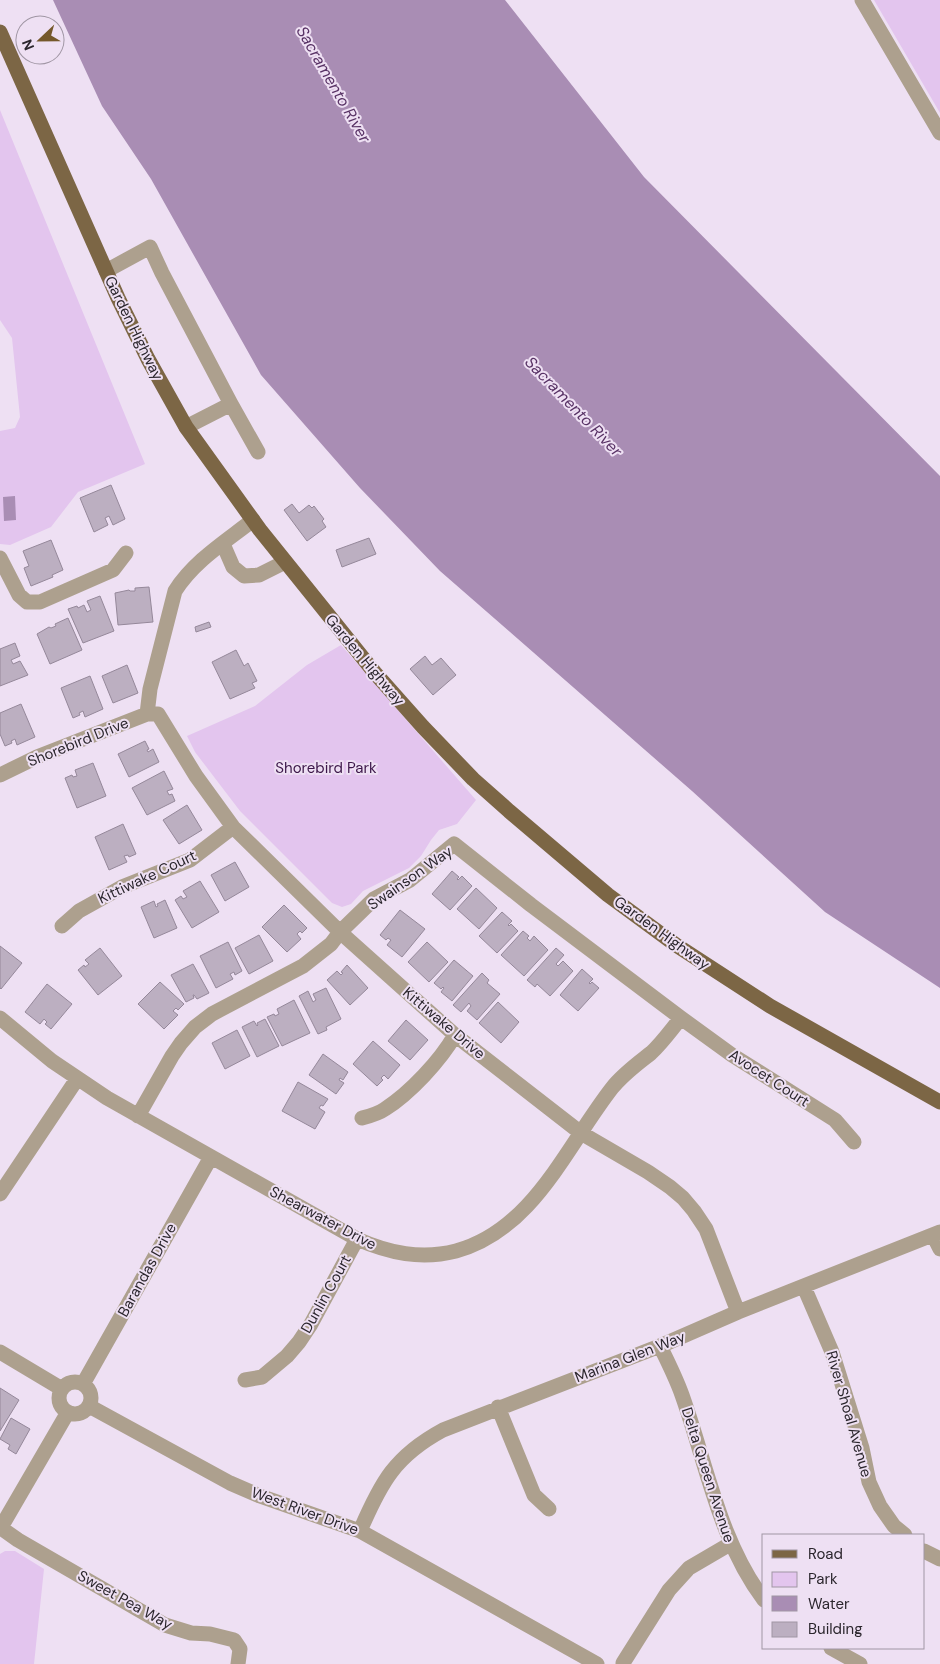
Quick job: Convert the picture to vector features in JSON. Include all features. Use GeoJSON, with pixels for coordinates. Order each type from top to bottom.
{"type":"FeatureCollection","features":[{"type":"Feature","properties":{"kind":"main road","name":"Garden Highway"},"geometry":{"type":"LineString","coordinates":[[0,32],[106,271],[148,359],[186,427],[252,520],[375,673],[423,727],[473,778],[564,859],[608,895],[668,940],[778,1011],[940,1102]]}},
{"type":"Feature","properties":{"kind":"street"},"geometry":{"type":"LineString","coordinates":[[862,0],[940,133]]}},
{"type":"Feature","properties":{"kind":"street"},"geometry":{"type":"LineString","coordinates":[[106,271],[150,247],[231,404],[258,452]]}},
{"type":"Feature","properties":{"kind":"street"},"geometry":{"type":"LineString","coordinates":[[186,427],[231,404]]}},
{"type":"Feature","properties":{"kind":"street"},"geometry":{"type":"LineString","coordinates":[[153,714],[150,689],[175,591],[192,569],[252,520]]}},
{"type":"Feature","properties":{"kind":"street"},"geometry":{"type":"LineString","coordinates":[[223,544],[233,567],[244,576],[259,575],[285,562]]}},
{"type":"Feature","properties":{"kind":"street"},"geometry":{"type":"LineString","coordinates":[[0,558],[19,595],[27,602],[40,602],[112,570],[126,553]]}},
{"type":"Feature","properties":{"kind":"street","name":"Shorebird Drive"},"geometry":{"type":"LineString","coordinates":[[0,775],[37,757],[153,714]]}},
{"type":"Feature","properties":{"kind":"street","name":"Kittiwake Drive"},"geometry":{"type":"LineString","coordinates":[[153,714],[233,828],[340,932],[455,1036],[581,1133],[670,1187],[694,1211],[706,1229],[738,1312]]}},
{"type":"Feature","properties":{"kind":"street","name":"Kittiwake Court"},"geometry":{"type":"LineString","coordinates":[[62,926],[79,911],[122,887],[190,860],[233,828]]}},
{"type":"Feature","properties":{"kind":"street","name":"Swainson Way"},"geometry":{"type":"LineString","coordinates":[[138,1116],[172,1056],[195,1027],[212,1014],[303,966],[331,944],[340,932],[374,899],[410,880],[454,844],[530,905],[681,1018]]}},
{"type":"Feature","properties":{"kind":"street","name":"Shearwater Drive"},"geometry":{"type":"LineString","coordinates":[[0,1018],[77,1079],[138,1116],[357,1240],[378,1249],[423,1256],[461,1250],[491,1237],[521,1213],[612,1088],[623,1075],[652,1052],[681,1018]]}},
{"type":"Feature","properties":{"kind":"street","name":"Avocet Court"},"geometry":{"type":"LineString","coordinates":[[681,1018],[732,1055],[835,1120],[854,1142]]}},
{"type":"Feature","properties":{"kind":"street"},"geometry":{"type":"LineString","coordinates":[[362,1118],[384,1110],[396,1101],[442,1054],[455,1036]]}},
{"type":"Feature","properties":{"kind":"street"},"geometry":{"type":"LineString","coordinates":[[0,1194],[77,1079]]}},
{"type":"Feature","properties":{"kind":"street","name":"Barandas Drive"},"geometry":{"type":"LineString","coordinates":[[83,1384],[211,1157]]}},
{"type":"Feature","properties":{"kind":"street"},"geometry":{"type":"LineString","coordinates":[[936,1233],[940,1249]]}},
{"type":"Feature","properties":{"kind":"street","name":"Marina Glen Way"},"geometry":{"type":"LineString","coordinates":[[360,1530],[375,1496],[406,1455],[424,1440],[443,1430],[498,1407],[660,1346],[738,1312],[936,1233]]}},
{"type":"Feature","properties":{"kind":"street","name":"Dunlin Court"},"geometry":{"type":"LineString","coordinates":[[245,1380],[262,1377],[287,1356],[299,1342],[311,1324],[357,1240]]}},
{"type":"Feature","properties":{"kind":"street","name":"River Shoal Avenue"},"geometry":{"type":"LineString","coordinates":[[804,1287],[832,1352],[862,1448],[869,1482],[880,1506],[894,1526],[904,1534]]}},
{"type":"Feature","properties":{"kind":"street","name":"Delta Queen Avenue"},"geometry":{"type":"LineString","coordinates":[[660,1346],[682,1394],[730,1544],[750,1582],[762,1597]]}},
{"type":"Feature","properties":{"kind":"street"},"geometry":{"type":"LineString","coordinates":[[0,1352],[62,1389]]}},
{"type":"Feature","properties":{"kind":"street"},"geometry":{"type":"LineString","coordinates":[[74,1382],[83,1384],[91,1394],[89,1406],[86,1410],[77,1414],[68,1412],[60,1402],[59,1398],[62,1389],[74,1382]]}},
{"type":"Feature","properties":{"kind":"street","name":"West River Drive"},"geometry":{"type":"LineString","coordinates":[[89,1406],[230,1483],[260,1496],[360,1530],[597,1664]]}},
{"type":"Feature","properties":{"kind":"street"},"geometry":{"type":"LineString","coordinates":[[498,1407],[534,1495],[549,1508]]}},
{"type":"Feature","properties":{"kind":"street"},"geometry":{"type":"LineString","coordinates":[[1,1528],[68,1412]]}},
{"type":"Feature","properties":{"kind":"street","name":"Sweet Pea Way"},"geometry":{"type":"LineString","coordinates":[[1,1528],[18,1540],[165,1625],[191,1633],[210,1634],[234,1640],[240,1649],[238,1664]]}},
{"type":"Feature","properties":{"kind":"street"},"geometry":{"type":"LineString","coordinates":[[619,1664],[669,1590],[689,1568],[730,1544]]}},
{"type":"Feature","properties":{"kind":"street"},"geometry":{"type":"LineString","coordinates":[[925,1552],[940,1559]]}},
{"type":"Feature","properties":{"kind":"street"},"geometry":{"type":"LineString","coordinates":[[833,1649],[860,1664]]}},
{"type":"Feature","properties":{"kind":"green space"},"geometry":{"type":"Polygon","coordinates":[[[874,0],[940,0],[940,113],[874,0]]]}},
{"type":"Feature","properties":{"kind":"green space"},"geometry":{"type":"Polygon","coordinates":[[[0,110],[145,464],[78,492],[51,527],[10,545],[0,544],[0,431],[15,428],[20,417],[12,338],[0,320],[0,110]]]}},
{"type":"Feature","properties":{"kind":"green space","name":"Shorebird Park"},"geometry":{"type":"Polygon","coordinates":[[[341,645],[476,800],[457,824],[439,830],[421,856],[409,868],[363,891],[351,904],[342,907],[332,903],[240,811],[195,752],[187,736],[255,706],[307,665],[341,645]]]}},
{"type":"Feature","properties":{"kind":"green space"},"geometry":{"type":"Polygon","coordinates":[[[5,1551],[15,1551],[44,1569],[34,1664],[0,1664],[0,1554],[5,1551]]]}},
{"type":"Feature","properties":{"kind":"water","name":"Sacramento River"},"geometry":{"type":"Polygon","coordinates":[[[53,0],[505,0],[644,177],[940,476],[940,988],[825,912],[692,791],[440,571],[360,488],[261,375],[151,179],[102,106],[65,26],[65,15],[60,15],[53,0]]]}},
{"type":"Feature","properties":{"kind":"water"},"geometry":{"type":"Polygon","coordinates":[[[15,496],[16,520],[4,521],[3,497],[15,496]]]}},
{"type":"Feature","properties":{"kind":"building"},"geometry":{"type":"Polygon","coordinates":[[[111,485],[125,519],[113,525],[109,516],[105,518],[108,525],[94,532],[80,498],[111,485]]]}},
{"type":"Feature","properties":{"kind":"building"},"geometry":{"type":"Polygon","coordinates":[[[292,504],[299,513],[309,505],[312,508],[314,506],[324,519],[322,521],[326,527],[307,541],[284,510],[292,504]]]}},
{"type":"Feature","properties":{"kind":"building"},"geometry":{"type":"Polygon","coordinates":[[[369,538],[376,554],[342,567],[336,550],[369,538]]]}},
{"type":"Feature","properties":{"kind":"building"},"geometry":{"type":"Polygon","coordinates":[[[51,540],[63,570],[52,575],[53,577],[31,586],[24,568],[29,566],[23,551],[51,540]]]}},
{"type":"Feature","properties":{"kind":"building"},"geometry":{"type":"Polygon","coordinates":[[[149,587],[153,622],[118,625],[115,593],[129,590],[135,591],[135,588],[149,587]]]}},
{"type":"Feature","properties":{"kind":"building"},"geometry":{"type":"Polygon","coordinates":[[[100,596],[114,631],[83,643],[68,609],[84,605],[87,612],[91,610],[87,601],[100,596]]]}},
{"type":"Feature","properties":{"kind":"building"},"geometry":{"type":"Polygon","coordinates":[[[68,618],[82,650],[50,664],[37,634],[49,627],[56,626],[55,624],[68,618]]]}},
{"type":"Feature","properties":{"kind":"building"},"geometry":{"type":"Polygon","coordinates":[[[209,622],[211,627],[196,632],[195,627],[209,622]]]}},
{"type":"Feature","properties":{"kind":"building"},"geometry":{"type":"Polygon","coordinates":[[[15,643],[20,656],[11,660],[13,664],[20,661],[28,675],[0,686],[0,649],[15,643]]]}},
{"type":"Feature","properties":{"kind":"building"},"geometry":{"type":"Polygon","coordinates":[[[236,650],[244,666],[248,663],[257,681],[252,683],[255,688],[230,699],[212,662],[236,650]]]}},
{"type":"Feature","properties":{"kind":"building"},"geometry":{"type":"Polygon","coordinates":[[[425,656],[432,665],[441,658],[456,675],[433,695],[410,669],[425,656]]]}},
{"type":"Feature","properties":{"kind":"building"},"geometry":{"type":"Polygon","coordinates":[[[127,665],[138,693],[113,703],[102,676],[127,665]]]}},
{"type":"Feature","properties":{"kind":"building"},"geometry":{"type":"Polygon","coordinates":[[[90,676],[103,709],[85,717],[83,711],[79,713],[80,715],[73,718],[61,688],[90,676]]]}},
{"type":"Feature","properties":{"kind":"building"},"geometry":{"type":"Polygon","coordinates":[[[21,704],[35,737],[17,745],[15,739],[11,741],[12,743],[5,746],[0,734],[0,713],[21,704]]]}},
{"type":"Feature","properties":{"kind":"building"},"geometry":{"type":"Polygon","coordinates":[[[145,741],[149,749],[147,750],[148,752],[153,749],[159,762],[129,777],[118,754],[145,741]]]}},
{"type":"Feature","properties":{"kind":"building"},"geometry":{"type":"Polygon","coordinates":[[[93,763],[106,796],[77,808],[65,778],[72,775],[73,777],[77,776],[75,770],[93,763]]]}},
{"type":"Feature","properties":{"kind":"building"},"geometry":{"type":"Polygon","coordinates":[[[164,771],[173,789],[167,791],[169,795],[172,794],[175,801],[147,815],[132,788],[164,771]]]}},
{"type":"Feature","properties":{"kind":"building"},"geometry":{"type":"Polygon","coordinates":[[[187,805],[202,830],[179,844],[163,820],[187,805]]]}},
{"type":"Feature","properties":{"kind":"building"},"geometry":{"type":"Polygon","coordinates":[[[123,824],[136,854],[129,857],[128,855],[124,856],[127,862],[109,870],[95,837],[123,824]]]}},
{"type":"Feature","properties":{"kind":"building"},"geometry":{"type":"Polygon","coordinates":[[[235,862],[249,887],[225,901],[211,875],[235,862]]]}},
{"type":"Feature","properties":{"kind":"building"},"geometry":{"type":"Polygon","coordinates":[[[452,871],[459,877],[458,880],[462,876],[472,886],[450,910],[432,894],[452,871]]]}},
{"type":"Feature","properties":{"kind":"building"},"geometry":{"type":"Polygon","coordinates":[[[200,881],[219,912],[192,928],[175,900],[181,896],[183,899],[187,897],[183,891],[200,881]]]}},
{"type":"Feature","properties":{"kind":"building"},"geometry":{"type":"Polygon","coordinates":[[[476,888],[497,908],[479,929],[457,909],[476,888]]]}},
{"type":"Feature","properties":{"kind":"building"},"geometry":{"type":"Polygon","coordinates":[[[165,900],[177,928],[154,938],[141,907],[154,901],[156,907],[158,906],[157,904],[165,900]]]}},
{"type":"Feature","properties":{"kind":"building"},"geometry":{"type":"Polygon","coordinates":[[[284,905],[307,928],[302,933],[300,931],[297,934],[301,939],[287,952],[262,927],[284,905]]]}},
{"type":"Feature","properties":{"kind":"building"},"geometry":{"type":"Polygon","coordinates":[[[400,910],[425,929],[402,957],[387,945],[391,940],[388,938],[386,940],[380,935],[400,910]]]}},
{"type":"Feature","properties":{"kind":"building"},"geometry":{"type":"Polygon","coordinates":[[[502,912],[512,921],[508,925],[511,924],[518,931],[497,953],[479,936],[502,912]]]}},
{"type":"Feature","properties":{"kind":"building"},"geometry":{"type":"Polygon","coordinates":[[[523,931],[529,936],[527,938],[530,941],[534,936],[548,950],[524,976],[501,955],[523,931]]]}},
{"type":"Feature","properties":{"kind":"building"},"geometry":{"type":"Polygon","coordinates":[[[259,935],[273,961],[249,974],[235,948],[259,935]]]}},
{"type":"Feature","properties":{"kind":"building"},"geometry":{"type":"Polygon","coordinates":[[[228,942],[242,971],[235,975],[234,972],[230,974],[233,979],[216,988],[200,956],[228,942]]]}},
{"type":"Feature","properties":{"kind":"building"},"geometry":{"type":"Polygon","coordinates":[[[427,942],[448,962],[429,982],[408,962],[427,942]]]}},
{"type":"Feature","properties":{"kind":"building"},"geometry":{"type":"Polygon","coordinates":[[[0,946],[22,963],[1,989],[0,988],[0,946]]]}},
{"type":"Feature","properties":{"kind":"building"},"geometry":{"type":"Polygon","coordinates":[[[100,948],[122,976],[98,995],[78,970],[84,965],[85,967],[89,964],[85,960],[100,948]]]}},
{"type":"Feature","properties":{"kind":"building"},"geometry":{"type":"Polygon","coordinates":[[[556,948],[564,955],[556,964],[558,966],[563,961],[573,971],[550,996],[537,984],[535,987],[527,980],[556,948]]]}},
{"type":"Feature","properties":{"kind":"building"},"geometry":{"type":"Polygon","coordinates":[[[454,960],[473,976],[452,1001],[441,992],[443,987],[441,989],[434,983],[454,960]]]}},
{"type":"Feature","properties":{"kind":"building"},"geometry":{"type":"Polygon","coordinates":[[[193,964],[209,993],[197,999],[193,995],[194,998],[186,1002],[171,975],[193,964]]]}},
{"type":"Feature","properties":{"kind":"building"},"geometry":{"type":"Polygon","coordinates":[[[347,965],[368,988],[350,1005],[327,980],[337,971],[341,975],[343,973],[341,972],[347,965]]]}},
{"type":"Feature","properties":{"kind":"building"},"geometry":{"type":"Polygon","coordinates":[[[582,969],[593,979],[589,983],[592,982],[599,988],[578,1011],[560,995],[582,969]]]}},
{"type":"Feature","properties":{"kind":"building"},"geometry":{"type":"Polygon","coordinates":[[[482,973],[489,980],[487,983],[500,994],[477,1020],[467,1011],[471,1006],[469,1003],[461,1012],[453,1005],[482,973]]]}},
{"type":"Feature","properties":{"kind":"building"},"geometry":{"type":"Polygon","coordinates":[[[160,982],[184,1004],[178,1010],[176,1008],[173,1011],[178,1015],[164,1029],[138,1004],[160,982]]]}},
{"type":"Feature","properties":{"kind":"building"},"geometry":{"type":"Polygon","coordinates":[[[47,984],[72,1004],[51,1029],[45,1024],[47,1022],[44,1019],[40,1024],[25,1012],[47,984]]]}},
{"type":"Feature","properties":{"kind":"building"},"geometry":{"type":"Polygon","coordinates":[[[326,988],[341,1019],[326,1027],[327,1030],[318,1034],[299,996],[308,991],[313,1002],[316,1000],[313,994],[326,988]]]}},
{"type":"Feature","properties":{"kind":"building"},"geometry":{"type":"Polygon","coordinates":[[[294,1000],[310,1033],[282,1046],[267,1017],[279,1014],[277,1009],[294,1000]]]}},
{"type":"Feature","properties":{"kind":"building"},"geometry":{"type":"Polygon","coordinates":[[[498,1002],[519,1022],[501,1043],[479,1023],[498,1002]]]}},
{"type":"Feature","properties":{"kind":"building"},"geometry":{"type":"Polygon","coordinates":[[[265,1019],[279,1046],[257,1057],[242,1027],[254,1021],[257,1026],[257,1023],[265,1019]]]}},
{"type":"Feature","properties":{"kind":"building"},"geometry":{"type":"Polygon","coordinates":[[[406,1020],[428,1040],[410,1060],[388,1041],[406,1020]]]}},
{"type":"Feature","properties":{"kind":"building"},"geometry":{"type":"Polygon","coordinates":[[[237,1030],[250,1056],[225,1069],[212,1043],[237,1030]]]}},
{"type":"Feature","properties":{"kind":"building"},"geometry":{"type":"Polygon","coordinates":[[[373,1041],[400,1065],[388,1079],[384,1075],[381,1078],[383,1080],[377,1086],[353,1064],[373,1041]]]}},
{"type":"Feature","properties":{"kind":"building"},"geometry":{"type":"Polygon","coordinates":[[[323,1054],[348,1072],[343,1080],[340,1078],[339,1080],[344,1083],[336,1094],[309,1075],[323,1054]]]}},
{"type":"Feature","properties":{"kind":"building"},"geometry":{"type":"Polygon","coordinates":[[[298,1082],[328,1099],[319,1108],[325,1112],[315,1129],[282,1111],[298,1082]]]}},
{"type":"Feature","properties":{"kind":"building"},"geometry":{"type":"Polygon","coordinates":[[[0,1388],[19,1400],[0,1431],[0,1388]]]}},
{"type":"Feature","properties":{"kind":"building"},"geometry":{"type":"Polygon","coordinates":[[[11,1418],[30,1429],[16,1454],[8,1449],[10,1445],[0,1439],[11,1418]]]}}]}
